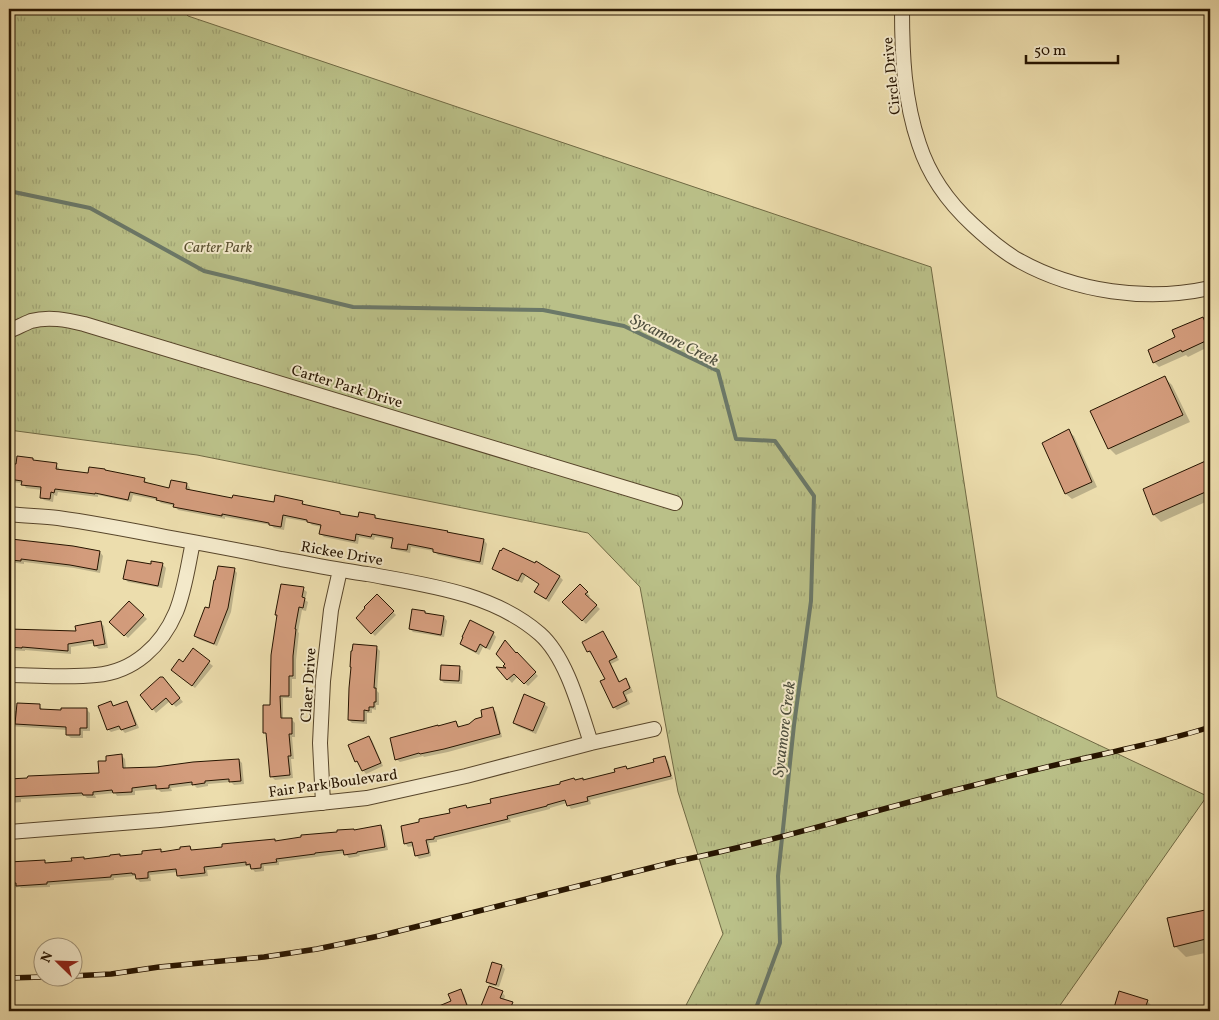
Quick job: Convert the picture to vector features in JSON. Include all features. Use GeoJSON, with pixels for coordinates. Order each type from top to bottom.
{"type":"FeatureCollection","features":[{"type":"Feature","properties":{"kind":"street","name":"Circle Drive"},"geometry":{"type":"LineString","coordinates":[[902,9],[904,78],[909,108],[919,145],[931,173],[946,197],[990,241],[1018,260],[1040,271],[1080,285],[1115,292],[1158,294],[1210,288]]}},
{"type":"Feature","properties":{"kind":"street","name":"Carter Park Drive"},"geometry":{"type":"LineString","coordinates":[[9,331],[32,321],[47,318],[63,319],[84,324],[675,503]]}},
{"type":"Feature","properties":{"kind":"street","name":"Rickee Drive"},"geometry":{"type":"LineString","coordinates":[[9,514],[58,518],[117,527],[391,578],[459,593],[481,600],[524,621],[542,636],[555,653],[576,695],[590,743]]}},
{"type":"Feature","properties":{"kind":"street"},"geometry":{"type":"LineString","coordinates":[[9,675],[98,675],[114,672],[142,658],[168,628],[176,612],[183,590],[193,542]]}},
{"type":"Feature","properties":{"kind":"street","name":"Claer Drive"},"geometry":{"type":"LineString","coordinates":[[323,803],[320,743],[323,681],[331,610],[340,570]]}},
{"type":"Feature","properties":{"kind":"street","name":"Fair Park Boulevard"},"geometry":{"type":"LineString","coordinates":[[9,832],[150,821],[367,798],[466,776],[590,743],[654,729]]}},
{"type":"Feature","properties":{"kind":"green space","name":"Carter Park"},"geometry":{"type":"Polygon","coordinates":[[[9,9],[182,9],[188,16],[931,267],[997,697],[1207,796],[1056,1011],[683,1011],[723,934],[678,792],[640,587],[588,533],[197,455],[9,430],[9,9]]]}},
{"type":"Feature","properties":{"kind":"building"},"geometry":{"type":"Polygon","coordinates":[[[1203,317],[1210,334],[1210,339],[1153,363],[1148,350],[1175,337],[1172,330],[1203,317]]]}},
{"type":"Feature","properties":{"kind":"building"},"geometry":{"type":"Polygon","coordinates":[[[1165,376],[1183,415],[1108,449],[1090,411],[1165,376]]]}},
{"type":"Feature","properties":{"kind":"building"},"geometry":{"type":"Polygon","coordinates":[[[1069,429],[1092,482],[1065,494],[1042,443],[1069,429]]]}},
{"type":"Feature","properties":{"kind":"building"},"geometry":{"type":"Polygon","coordinates":[[[17,456],[57,463],[56,469],[88,473],[89,467],[105,469],[145,478],[144,482],[169,488],[171,480],[187,483],[186,489],[232,498],[233,495],[274,502],[275,495],[303,501],[302,504],[340,512],[340,514],[358,517],[359,512],[375,515],[375,518],[484,539],[480,562],[433,552],[433,549],[408,544],[407,550],[391,548],[393,538],[372,534],[371,537],[356,534],[355,541],[319,534],[321,525],[283,515],[281,527],[222,514],[222,516],[173,507],[174,504],[156,500],[157,498],[130,492],[128,500],[95,493],[55,489],[54,493],[51,492],[50,499],[40,498],[41,487],[21,485],[22,481],[9,479],[9,464],[16,464],[17,456]]]}},
{"type":"Feature","properties":{"kind":"building"},"geometry":{"type":"Polygon","coordinates":[[[1210,459],[1210,490],[1153,515],[1143,489],[1210,459]]]}},
{"type":"Feature","properties":{"kind":"building"},"geometry":{"type":"Polygon","coordinates":[[[11,539],[100,551],[97,570],[21,559],[21,561],[9,560],[9,541],[11,539]]]}},
{"type":"Feature","properties":{"kind":"building"},"geometry":{"type":"Polygon","coordinates":[[[503,548],[535,563],[536,561],[560,576],[546,599],[534,592],[539,584],[522,573],[518,581],[492,569],[500,550],[503,548]]]}},
{"type":"Feature","properties":{"kind":"building"},"geometry":{"type":"Polygon","coordinates":[[[127,560],[151,564],[151,561],[163,563],[158,586],[123,579],[127,560]]]}},
{"type":"Feature","properties":{"kind":"building"},"geometry":{"type":"Polygon","coordinates":[[[218,566],[235,568],[228,608],[214,644],[194,636],[205,607],[209,608],[218,566]]]}},
{"type":"Feature","properties":{"kind":"building"},"geometry":{"type":"Polygon","coordinates":[[[281,584],[304,587],[302,597],[305,598],[303,608],[299,607],[295,629],[293,676],[289,676],[289,696],[280,696],[281,718],[292,718],[292,734],[289,734],[291,756],[288,756],[290,775],[270,777],[266,733],[263,733],[263,705],[270,705],[271,655],[277,615],[275,615],[281,584]]]}},
{"type":"Feature","properties":{"kind":"building"},"geometry":{"type":"Polygon","coordinates":[[[580,584],[588,592],[585,594],[597,605],[582,621],[562,602],[580,584]]]}},
{"type":"Feature","properties":{"kind":"building"},"geometry":{"type":"Polygon","coordinates":[[[377,594],[394,611],[371,634],[356,618],[377,594]]]}},
{"type":"Feature","properties":{"kind":"building"},"geometry":{"type":"Polygon","coordinates":[[[129,601],[144,615],[124,636],[109,622],[129,601]]]}},
{"type":"Feature","properties":{"kind":"building"},"geometry":{"type":"Polygon","coordinates":[[[412,609],[444,616],[441,635],[409,629],[412,609]]]}},
{"type":"Feature","properties":{"kind":"building"},"geometry":{"type":"Polygon","coordinates":[[[470,620],[494,632],[486,648],[480,644],[476,652],[460,644],[470,620]]]}},
{"type":"Feature","properties":{"kind":"building"},"geometry":{"type":"Polygon","coordinates":[[[101,621],[105,644],[94,646],[93,640],[68,644],[68,651],[9,647],[9,629],[76,631],[75,626],[101,621]]]}},
{"type":"Feature","properties":{"kind":"building"},"geometry":{"type":"Polygon","coordinates":[[[603,631],[617,657],[609,661],[619,682],[626,678],[630,688],[623,692],[627,701],[613,708],[600,681],[605,679],[590,651],[587,652],[582,642],[603,631]]]}},
{"type":"Feature","properties":{"kind":"building"},"geometry":{"type":"Polygon","coordinates":[[[505,640],[536,672],[524,684],[514,674],[507,680],[496,667],[506,668],[503,666],[505,664],[496,654],[505,640]]]}},
{"type":"Feature","properties":{"kind":"building"},"geometry":{"type":"Polygon","coordinates":[[[353,644],[377,646],[374,688],[376,688],[376,702],[374,702],[374,707],[369,707],[369,711],[364,710],[364,721],[348,720],[351,651],[353,644]]]}},
{"type":"Feature","properties":{"kind":"building"},"geometry":{"type":"Polygon","coordinates":[[[193,648],[210,661],[192,686],[171,670],[179,659],[183,662],[193,648]]]}},
{"type":"Feature","properties":{"kind":"building"},"geometry":{"type":"Polygon","coordinates":[[[441,665],[460,666],[459,681],[440,680],[441,665]]]}},
{"type":"Feature","properties":{"kind":"building"},"geometry":{"type":"Polygon","coordinates":[[[160,677],[163,677],[180,698],[172,705],[166,698],[152,710],[140,695],[160,677]]]}},
{"type":"Feature","properties":{"kind":"building"},"geometry":{"type":"Polygon","coordinates":[[[524,694],[545,703],[533,731],[513,723],[524,694]]]}},
{"type":"Feature","properties":{"kind":"building"},"geometry":{"type":"Polygon","coordinates":[[[111,701],[113,706],[127,701],[136,725],[121,730],[119,726],[107,730],[98,706],[111,701]]]}},
{"type":"Feature","properties":{"kind":"building"},"geometry":{"type":"Polygon","coordinates":[[[17,703],[40,704],[40,709],[87,708],[87,728],[80,728],[80,735],[66,735],[66,727],[15,724],[17,703]]]}},
{"type":"Feature","properties":{"kind":"building"},"geometry":{"type":"Polygon","coordinates":[[[493,707],[500,734],[395,760],[390,738],[456,721],[458,727],[469,724],[475,719],[482,717],[481,710],[493,707]]]}},
{"type":"Feature","properties":{"kind":"building"},"geometry":{"type":"Polygon","coordinates":[[[369,736],[381,763],[362,771],[357,761],[355,762],[348,745],[369,736]]]}},
{"type":"Feature","properties":{"kind":"building"},"geometry":{"type":"Polygon","coordinates":[[[122,754],[123,768],[156,767],[239,759],[241,781],[229,782],[229,779],[205,781],[205,783],[192,785],[192,782],[156,789],[156,785],[132,788],[132,792],[113,793],[112,790],[93,792],[93,795],[83,795],[82,793],[9,797],[9,779],[27,778],[28,776],[99,773],[98,761],[106,761],[106,756],[122,754]]]}},
{"type":"Feature","properties":{"kind":"building"},"geometry":{"type":"Polygon","coordinates":[[[665,756],[671,776],[587,797],[588,801],[567,806],[565,800],[507,816],[508,819],[434,837],[434,839],[426,840],[429,853],[415,856],[412,842],[404,844],[401,826],[419,822],[419,819],[450,813],[449,809],[466,805],[467,808],[491,803],[490,799],[560,784],[560,782],[574,778],[575,780],[583,778],[583,780],[615,772],[614,769],[626,766],[627,769],[654,762],[653,759],[665,756]]]}},
{"type":"Feature","properties":{"kind":"building"},"geometry":{"type":"Polygon","coordinates":[[[381,825],[385,847],[344,855],[343,850],[276,859],[277,862],[261,864],[261,868],[251,869],[250,864],[246,865],[246,862],[204,867],[205,873],[177,876],[176,869],[148,872],[148,878],[136,879],[135,874],[132,873],[111,875],[111,877],[47,882],[47,884],[16,886],[16,883],[9,883],[9,862],[45,860],[45,863],[72,861],[71,858],[84,857],[84,859],[120,854],[120,856],[142,854],[142,851],[161,849],[161,852],[190,846],[191,850],[202,849],[222,847],[222,844],[275,839],[275,841],[301,837],[301,835],[337,832],[337,830],[354,830],[381,825]]]}},
{"type":"Feature","properties":{"kind":"building"},"geometry":{"type":"Polygon","coordinates":[[[1210,909],[1210,938],[1174,947],[1167,918],[1210,909]]]}},
{"type":"Feature","properties":{"kind":"building"},"geometry":{"type":"Polygon","coordinates":[[[492,962],[502,965],[496,985],[486,982],[492,962]]]}},
{"type":"Feature","properties":{"kind":"building"},"geometry":{"type":"Polygon","coordinates":[[[489,986],[503,991],[500,998],[513,1002],[509,1011],[479,1011],[489,986]]]}},
{"type":"Feature","properties":{"kind":"building"},"geometry":{"type":"Polygon","coordinates":[[[461,989],[469,1011],[427,1011],[451,1001],[448,994],[461,989]]]}},
{"type":"Feature","properties":{"kind":"building"},"geometry":{"type":"Polygon","coordinates":[[[1119,991],[1148,1000],[1144,1011],[1113,1011],[1119,991]]]}},
{"type":"Feature","properties":{"kind":"waterway","name":"Sycamore Creek"},"geometry":{"type":"LineString","coordinates":[[9,191],[90,208],[204,271],[353,307],[543,310],[624,326],[718,371],[736,439],[775,441],[814,496],[811,601],[794,725],[778,876],[780,943],[755,1011]]}},
{"type":"Feature","properties":{"kind":"railway"},"geometry":{"type":"LineString","coordinates":[[82,975],[264,957],[317,949],[379,936],[789,835],[935,795],[1185,735],[1210,727]]}},
{"type":"Feature","properties":{"kind":"railway"},"geometry":{"type":"LineString","coordinates":[[9,978],[32,977]]}}]}
